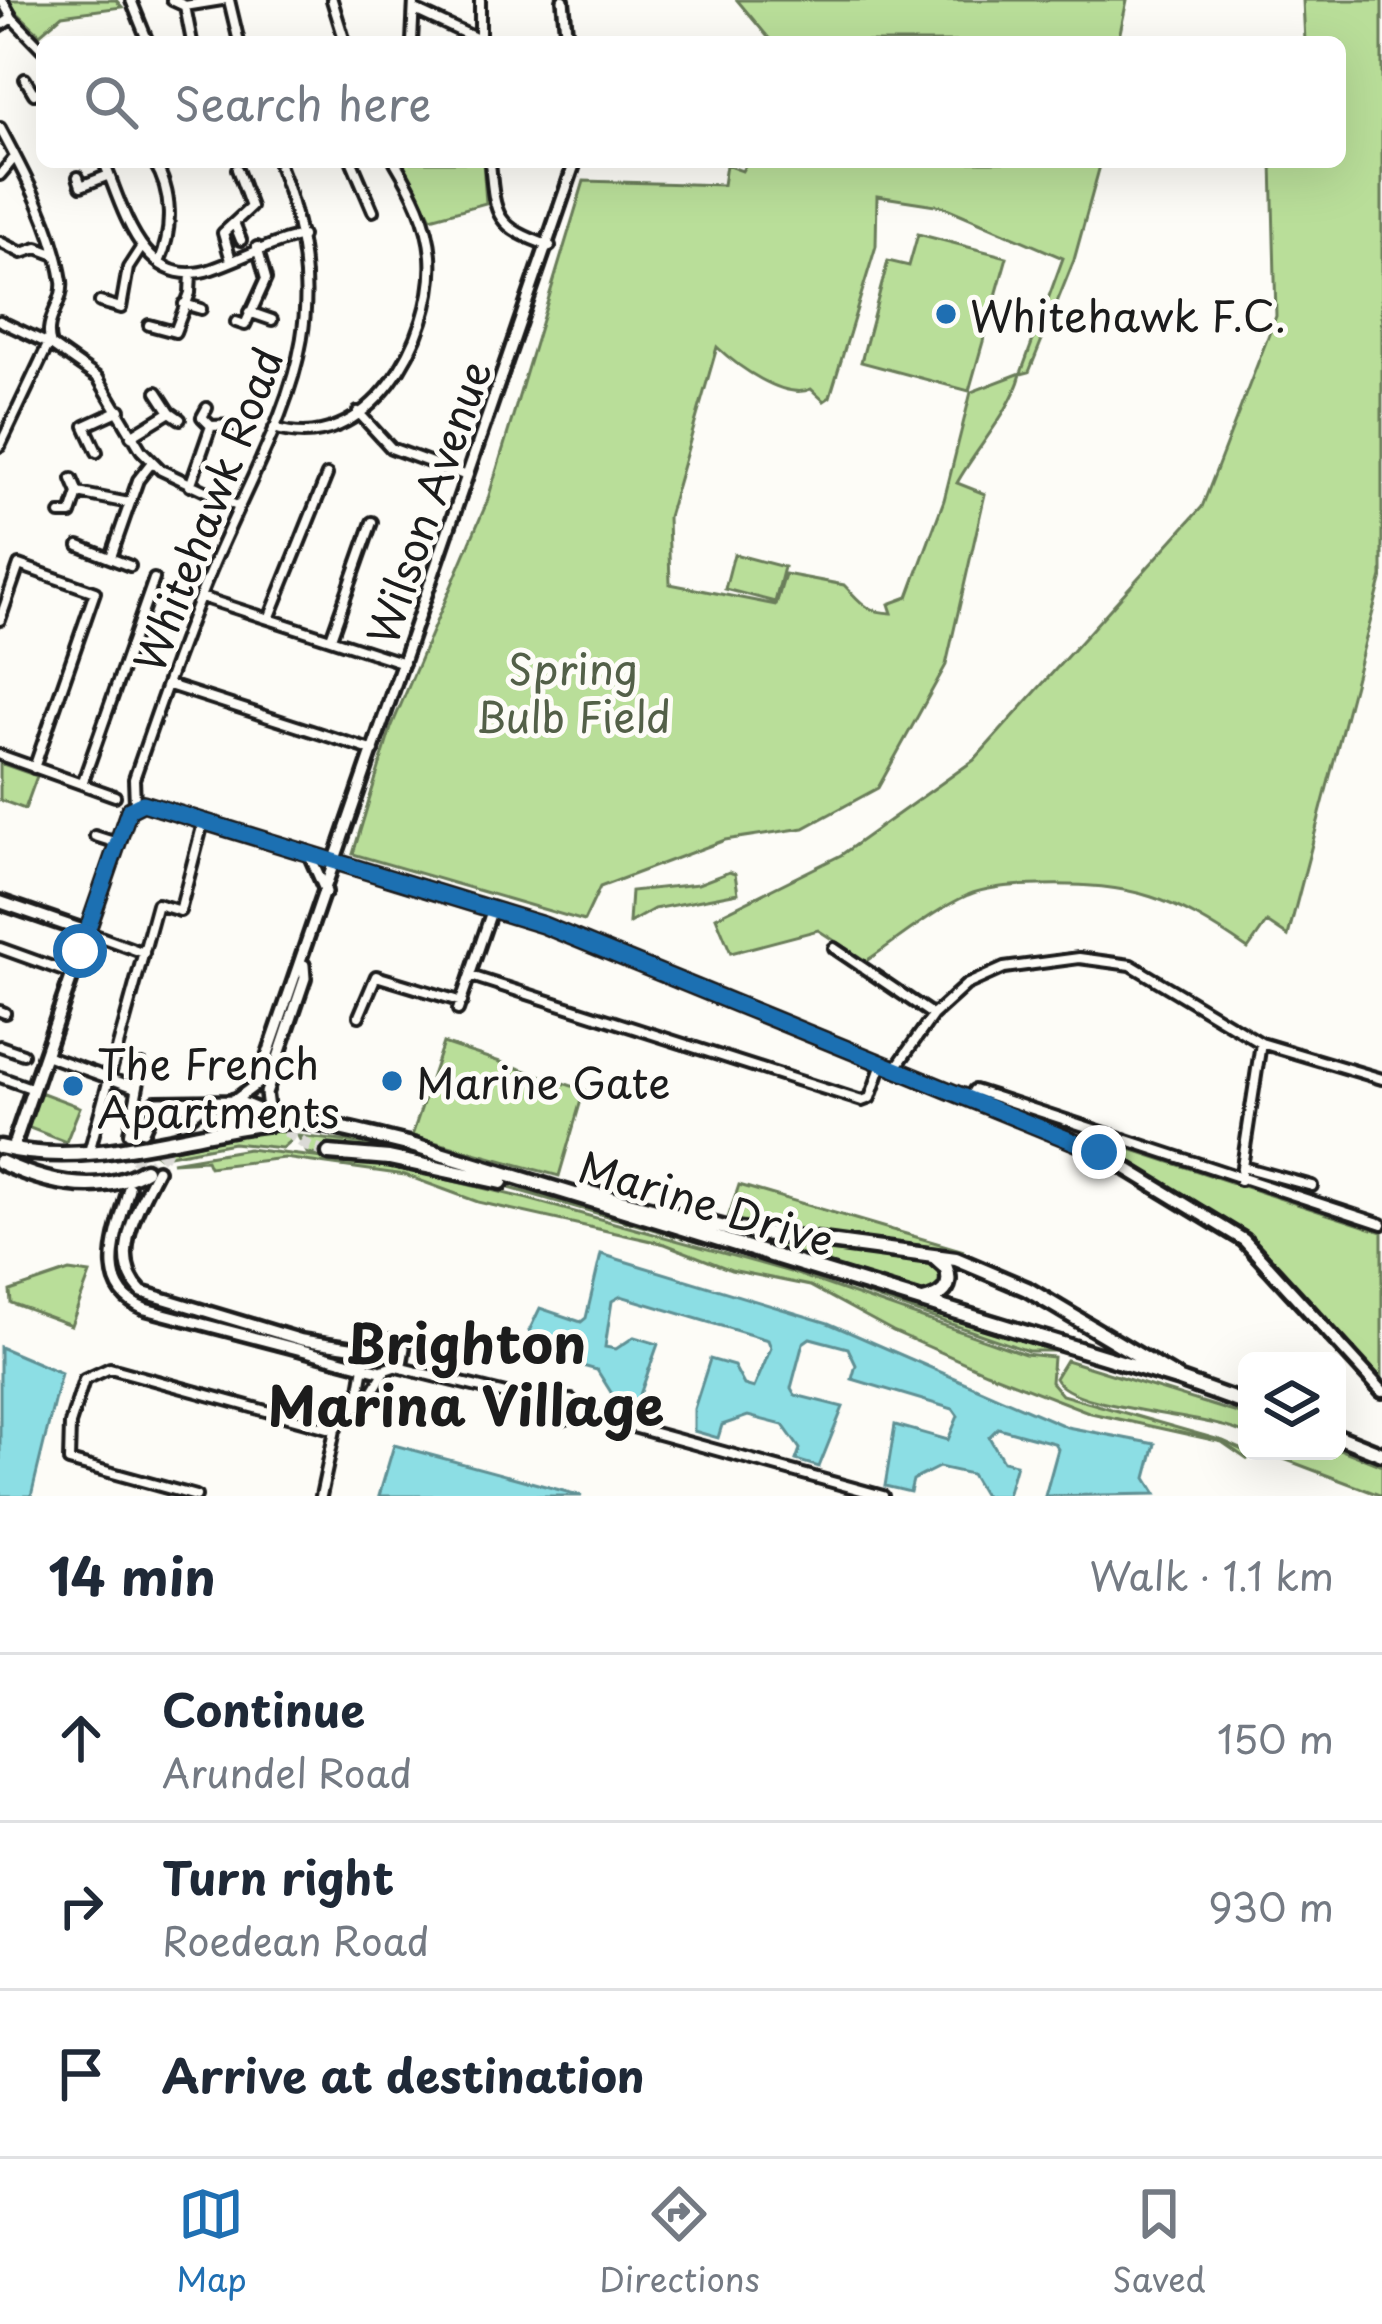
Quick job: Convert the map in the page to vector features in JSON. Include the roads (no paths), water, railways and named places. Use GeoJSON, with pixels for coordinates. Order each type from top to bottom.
{"type":"FeatureCollection","features":[{"type":"Feature","properties":{"kind":"main road"},"geometry":{"type":"LineString","coordinates":[[151,1170],[116,1182],[72,1184],[3,1153],[32,1088],[36,1057],[73,974],[134,804],[543,925],[896,1070],[1008,1107],[1125,1165],[1235,1234],[1382,1391]]}},
{"type":"Feature","properties":{"kind":"main road"},"geometry":{"type":"LineString","coordinates":[[0,902],[87,932]]}},
{"type":"Feature","properties":{"kind":"main road"},"geometry":{"type":"LineString","coordinates":[[234,1101],[256,1110],[250,1094]]}},
{"type":"Feature","properties":{"kind":"main road","name":"Marine Drive"},"geometry":{"type":"LineString","coordinates":[[3,1153],[88,1154],[275,1125],[287,1130],[308,1126],[364,1134],[725,1228],[926,1253],[974,1266],[1028,1289],[1180,1380]]}},
{"type":"Feature","properties":{"kind":"main road","name":"Marine Drive"},"geometry":{"type":"LineString","coordinates":[[3,1153],[70,1162],[125,1155],[167,1139]]}},
{"type":"Feature","properties":{"kind":"main road"},"geometry":{"type":"LineString","coordinates":[[328,1153],[389,1158],[572,1197]]}},
{"type":"Feature","properties":{"kind":"main road","name":"Marine Drive"},"geometry":{"type":"LineString","coordinates":[[474,1164],[1238,1401]]}},
{"type":"Feature","properties":{"kind":"main road"},"geometry":{"type":"LineString","coordinates":[[922,1301],[942,1295],[949,1280],[946,1268],[926,1253]]}},
{"type":"Feature","properties":{"kind":"main road"},"geometry":{"type":"LineString","coordinates":[[1346,1440],[1382,1454]]}},
{"type":"Feature","properties":{"kind":"street"},"geometry":{"type":"LineString","coordinates":[[2,0],[36,43]]}},
{"type":"Feature","properties":{"kind":"street"},"geometry":{"type":"LineString","coordinates":[[131,0],[141,36]]}},
{"type":"Feature","properties":{"kind":"street"},"geometry":{"type":"LineString","coordinates":[[172,0],[185,6],[226,0],[237,36]]}},
{"type":"Feature","properties":{"kind":"street"},"geometry":{"type":"LineString","coordinates":[[332,0],[343,36]]}},
{"type":"Feature","properties":{"kind":"street"},"geometry":{"type":"LineString","coordinates":[[480,0],[482,36]]}},
{"type":"Feature","properties":{"kind":"street"},"geometry":{"type":"LineString","coordinates":[[563,0],[566,36]]}},
{"type":"Feature","properties":{"kind":"street"},"geometry":{"type":"LineString","coordinates":[[412,36],[415,5],[471,36]]}},
{"type":"Feature","properties":{"kind":"street"},"geometry":{"type":"LineString","coordinates":[[185,6],[190,36]]}},
{"type":"Feature","properties":{"kind":"street"},"geometry":{"type":"LineString","coordinates":[[0,26],[12,18]]}},
{"type":"Feature","properties":{"kind":"street"},"geometry":{"type":"LineString","coordinates":[[25,79],[36,92]]}},
{"type":"Feature","properties":{"kind":"street"},"geometry":{"type":"LineString","coordinates":[[0,128],[24,172],[62,286],[47,329],[49,346],[0,446]]}},
{"type":"Feature","properties":{"kind":"street"},"geometry":{"type":"LineString","coordinates":[[4,173],[16,157]]}},
{"type":"Feature","properties":{"kind":"street"},"geometry":{"type":"LineString","coordinates":[[107,168],[141,248],[159,263],[191,273],[302,236]]}},
{"type":"Feature","properties":{"kind":"street"},"geometry":{"type":"LineString","coordinates":[[157,168],[168,195],[168,238],[159,263]]}},
{"type":"Feature","properties":{"kind":"street","name":"Whitehawk Road"},"geometry":{"type":"LineString","coordinates":[[134,804],[133,784],[201,597],[274,428],[304,344],[308,298],[302,236],[280,168]]}},
{"type":"Feature","properties":{"kind":"street"},"geometry":{"type":"LineString","coordinates":[[354,168],[364,202],[374,211]]}},
{"type":"Feature","properties":{"kind":"street"},"geometry":{"type":"LineString","coordinates":[[274,428],[305,435],[358,412],[390,383],[410,354],[429,301],[429,238],[418,202],[398,168]]}},
{"type":"Feature","properties":{"kind":"street"},"geometry":{"type":"LineString","coordinates":[[491,168],[498,216],[515,233],[550,246]]}},
{"type":"Feature","properties":{"kind":"street","name":"Wilson Avenue"},"geometry":{"type":"LineString","coordinates":[[304,960],[573,168]]}},
{"type":"Feature","properties":{"kind":"street"},"geometry":{"type":"LineString","coordinates":[[231,260],[222,235],[251,202],[237,169]]}},
{"type":"Feature","properties":{"kind":"street"},"geometry":{"type":"LineString","coordinates":[[4,173],[24,172]]}},
{"type":"Feature","properties":{"kind":"street"},"geometry":{"type":"LineString","coordinates":[[81,185],[110,175]]}},
{"type":"Feature","properties":{"kind":"street"},"geometry":{"type":"LineString","coordinates":[[235,225],[241,240]]}},
{"type":"Feature","properties":{"kind":"street"},"geometry":{"type":"LineString","coordinates":[[0,242],[22,253],[37,248],[47,233]]}},
{"type":"Feature","properties":{"kind":"street"},"geometry":{"type":"LineString","coordinates":[[37,248],[53,254]]}},
{"type":"Feature","properties":{"kind":"street"},"geometry":{"type":"LineString","coordinates":[[100,302],[121,308],[128,268],[141,248]]}},
{"type":"Feature","properties":{"kind":"street"},"geometry":{"type":"LineString","coordinates":[[236,322],[245,325],[266,279],[257,248]]}},
{"type":"Feature","properties":{"kind":"street"},"geometry":{"type":"LineString","coordinates":[[149,325],[176,332],[191,273]]}},
{"type":"Feature","properties":{"kind":"street"},"geometry":{"type":"LineString","coordinates":[[184,304],[201,309]]}},
{"type":"Feature","properties":{"kind":"street"},"geometry":{"type":"LineString","coordinates":[[249,313],[272,320]]}},
{"type":"Feature","properties":{"kind":"street"},"geometry":{"type":"LineString","coordinates":[[0,322],[98,378],[131,436],[152,462],[190,486],[239,507]]}},
{"type":"Feature","properties":{"kind":"street"},"geometry":{"type":"LineString","coordinates":[[24,334],[47,329]]}},
{"type":"Feature","properties":{"kind":"street"},"geometry":{"type":"LineString","coordinates":[[157,392],[180,419]]}},
{"type":"Feature","properties":{"kind":"street"},"geometry":{"type":"LineString","coordinates":[[207,408],[202,417],[212,426],[238,425]]}},
{"type":"Feature","properties":{"kind":"street"},"geometry":{"type":"LineString","coordinates":[[97,452],[85,426],[120,410]]}},
{"type":"Feature","properties":{"kind":"street"},"geometry":{"type":"LineString","coordinates":[[131,436],[170,412]]}},
{"type":"Feature","properties":{"kind":"street"},"geometry":{"type":"LineString","coordinates":[[358,412],[391,448],[471,476]]}},
{"type":"Feature","properties":{"kind":"street"},"geometry":{"type":"LineString","coordinates":[[190,486],[212,426]]}},
{"type":"Feature","properties":{"kind":"street"},"geometry":{"type":"LineString","coordinates":[[111,557],[130,503],[152,462]]}},
{"type":"Feature","properties":{"kind":"street"},"geometry":{"type":"LineString","coordinates":[[269,619],[327,475]]}},
{"type":"Feature","properties":{"kind":"street"},"geometry":{"type":"LineString","coordinates":[[59,514],[71,519],[78,493],[72,479]]}},
{"type":"Feature","properties":{"kind":"street"},"geometry":{"type":"LineString","coordinates":[[78,493],[130,503]]}},
{"type":"Feature","properties":{"kind":"street"},"geometry":{"type":"LineString","coordinates":[[331,638],[372,522]]}},
{"type":"Feature","properties":{"kind":"street"},"geometry":{"type":"LineString","coordinates":[[79,546],[130,566]]}},
{"type":"Feature","properties":{"kind":"street"},"geometry":{"type":"LineString","coordinates":[[0,620],[19,566],[95,592],[34,768]]}},
{"type":"Feature","properties":{"kind":"street"},"geometry":{"type":"LineString","coordinates":[[82,784],[154,579]]}},
{"type":"Feature","properties":{"kind":"street"},"geometry":{"type":"LineString","coordinates":[[201,597],[406,663]]}},
{"type":"Feature","properties":{"kind":"street"},"geometry":{"type":"LineString","coordinates":[[169,685],[376,751]]}},
{"type":"Feature","properties":{"kind":"street"},"geometry":{"type":"LineString","coordinates":[[0,755],[115,796]]}},
{"type":"Feature","properties":{"kind":"street"},"geometry":{"type":"LineString","coordinates":[[88,1154],[157,904],[180,911],[203,823]]}},
{"type":"Feature","properties":{"kind":"street"},"geometry":{"type":"LineString","coordinates":[[95,836],[118,844]]}},
{"type":"Feature","properties":{"kind":"street"},"geometry":{"type":"LineString","coordinates":[[310,856],[326,892]]}},
{"type":"Feature","properties":{"kind":"street"},"geometry":{"type":"LineString","coordinates":[[359,1016],[376,976],[460,1006],[492,910]]}},
{"type":"Feature","properties":{"kind":"street"},"geometry":{"type":"LineString","coordinates":[[87,932],[144,953]]}},
{"type":"Feature","properties":{"kind":"street"},"geometry":{"type":"LineString","coordinates":[[0,948],[73,974]]}},
{"type":"Feature","properties":{"kind":"street"},"geometry":{"type":"LineString","coordinates":[[838,955],[933,1015]]}},
{"type":"Feature","properties":{"kind":"street"},"geometry":{"type":"LineString","coordinates":[[896,1070],[933,1015],[967,985],[999,970],[1054,959],[1102,958],[1146,972],[1262,1043],[1382,1079]]}},
{"type":"Feature","properties":{"kind":"street"},"geometry":{"type":"LineString","coordinates":[[143,1131],[150,1108],[165,1100],[234,1101],[250,1094],[304,960]]}},
{"type":"Feature","properties":{"kind":"street"},"geometry":{"type":"LineString","coordinates":[[275,1125],[266,1094],[305,978],[304,960]]}},
{"type":"Feature","properties":{"kind":"street"},"geometry":{"type":"LineString","coordinates":[[471,976],[862,1101],[870,1098],[882,1064]]}},
{"type":"Feature","properties":{"kind":"street"},"geometry":{"type":"LineString","coordinates":[[1240,1180],[1262,1043]]}},
{"type":"Feature","properties":{"kind":"street"},"geometry":{"type":"LineString","coordinates":[[0,1046],[136,1088]]}},
{"type":"Feature","properties":{"kind":"street"},"geometry":{"type":"LineString","coordinates":[[129,1133],[142,1065]]}},
{"type":"Feature","properties":{"kind":"street"},"geometry":{"type":"LineString","coordinates":[[0,1077],[32,1088]]}},
{"type":"Feature","properties":{"kind":"street"},"geometry":{"type":"LineString","coordinates":[[165,1100],[182,1122],[211,1101]]}},
{"type":"Feature","properties":{"kind":"street"},"geometry":{"type":"LineString","coordinates":[[1008,1107],[1382,1224]]}},
{"type":"Feature","properties":{"kind":"street"},"geometry":{"type":"LineString","coordinates":[[1243,1167],[1312,1186]]}},
{"type":"Feature","properties":{"kind":"street"},"geometry":{"type":"LineString","coordinates":[[151,1170],[126,1254],[130,1279],[142,1292],[335,1347],[364,1349],[392,1340],[419,1368]]}},
{"type":"Feature","properties":{"kind":"street"},"geometry":{"type":"LineString","coordinates":[[129,1188],[112,1269],[125,1300],[336,1362],[419,1368],[883,1496]]}},
{"type":"Feature","properties":{"kind":"street"},"geometry":{"type":"LineString","coordinates":[[352,1410],[364,1386],[364,1349]]}},
{"type":"Feature","properties":{"kind":"street"},"geometry":{"type":"LineString","coordinates":[[321,1496],[335,1449],[335,1430],[405,1355]]}},
{"type":"Feature","properties":{"kind":"street"},"geometry":{"type":"LineString","coordinates":[[196,1496],[68,1459],[70,1424],[82,1382],[110,1368],[335,1430]]}},
{"type":"Feature","properties":{"kind":"street"},"geometry":{"type":"LineString","coordinates":[[559,1407],[563,1420],[576,1413],[591,1417]]}},
{"type":"Feature","properties":{"kind":"water"},"geometry":{"type":"Polygon","coordinates":[[[601,1254],[828,1323],[1067,1427],[1155,1444],[1146,1478],[1156,1494],[1045,1496],[1058,1449],[1054,1443],[998,1428],[989,1437],[1003,1461],[1016,1464],[1007,1496],[984,1496],[971,1474],[939,1467],[913,1480],[910,1492],[885,1486],[895,1425],[948,1440],[958,1416],[953,1409],[852,1379],[856,1365],[848,1348],[810,1338],[803,1343],[791,1388],[795,1395],[843,1407],[819,1467],[796,1460],[800,1449],[783,1425],[748,1416],[722,1425],[718,1438],[694,1431],[694,1409],[710,1359],[734,1366],[744,1385],[754,1388],[771,1348],[768,1340],[621,1296],[612,1301],[605,1347],[616,1349],[634,1337],[658,1344],[632,1417],[608,1411],[612,1394],[597,1370],[579,1365],[576,1346],[532,1336],[529,1331],[540,1308],[581,1322],[586,1318],[601,1254]]]}},
{"type":"Feature","properties":{"kind":"water"},"geometry":{"type":"Polygon","coordinates":[[[0,1347],[61,1373],[31,1496],[0,1496],[0,1347]]]}},
{"type":"Feature","properties":{"kind":"water"},"geometry":{"type":"Polygon","coordinates":[[[394,1445],[582,1496],[379,1496],[394,1445]]]}},
{"type":"Feature","properties":{"kind":"tunnel"},"geometry":{"type":"LineString","coordinates":[[256,1110],[308,1146],[329,1153]]}},
{"type":"Feature","properties":{"kind":"tunnel"},"geometry":{"type":"LineString","coordinates":[[157,1170],[182,1122]]}},
{"type":"Feature","properties":{"kind":"tunnel"},"geometry":{"type":"LineString","coordinates":[[132,1177],[143,1131]]}},
{"type":"Feature","properties":{"kind":"tunnel"},"geometry":{"type":"LineString","coordinates":[[145,1170],[167,1148]]}},
{"type":"Feature","properties":{"kind":"place","name":"Whitehawk F.C."},"geometry":{"type":"Point","coordinates":[946,314]}},
{"type":"Feature","properties":{"kind":"place","name":"Marine Gate"},"geometry":{"type":"Point","coordinates":[392,1081]}},
{"type":"Feature","properties":{"kind":"place","name":"The French Apartments"},"geometry":{"type":"Point","coordinates":[73,1086]}},
{"type":"Feature","properties":{"kind":"district","name":"Brighton Marina Village"},"geometry":{"type":"Point","coordinates":[466,1372]}},
{"type":"Feature","properties":{"kind":"park label","name":"Spring Bulb Field"},"geometry":{"type":"Point","coordinates":[573,691]}}]}
